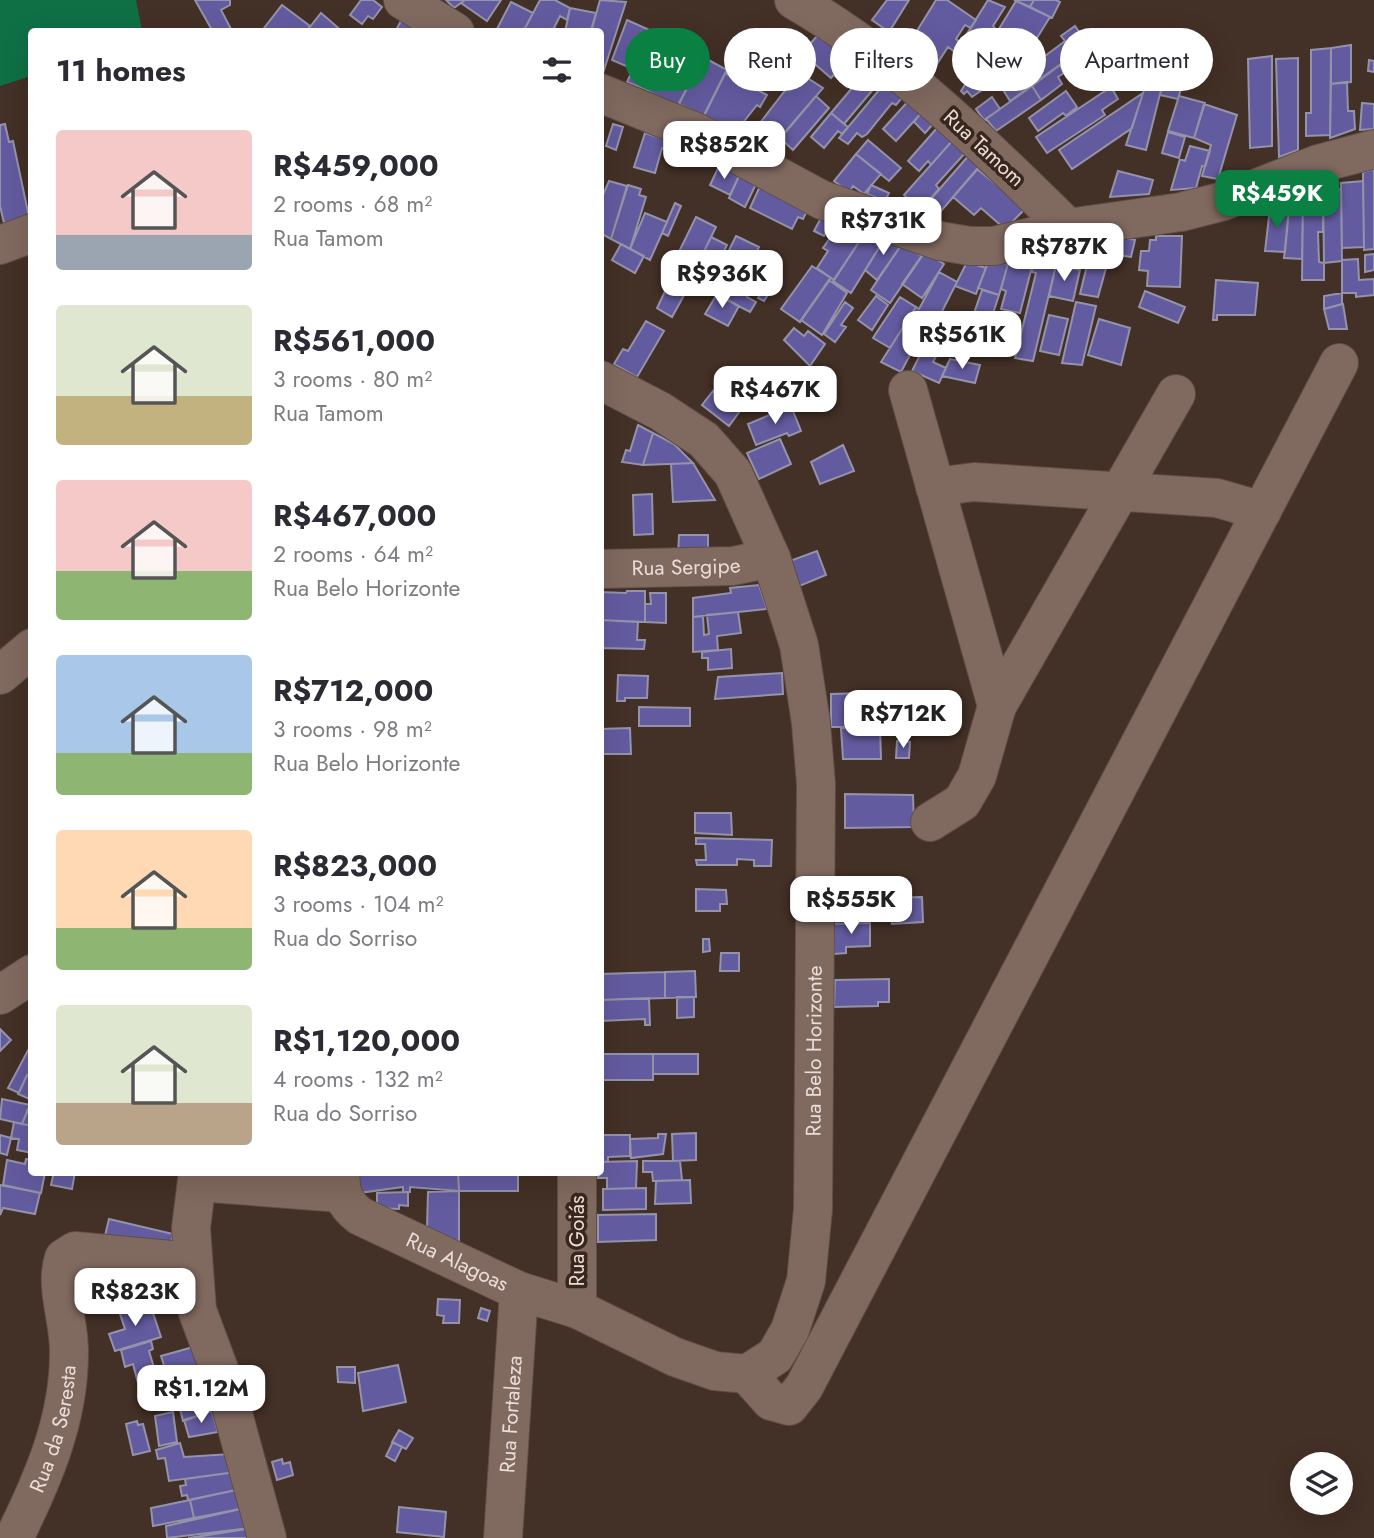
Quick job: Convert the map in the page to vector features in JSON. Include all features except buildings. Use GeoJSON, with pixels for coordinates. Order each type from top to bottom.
{"type":"FeatureCollection","features":[{"type":"Feature","properties":{"kind":"street"},"geometry":{"type":"LineString","coordinates":[[403,0],[449,28]]}},
{"type":"Feature","properties":{"kind":"street","name":"Rua Tamom"},"geometry":{"type":"LineString","coordinates":[[794,0],[828,20],[898,70],[960,124],[1068,228]]}},
{"type":"Feature","properties":{"kind":"street"},"geometry":{"type":"LineString","coordinates":[[604,95],[696,132],[822,200],[940,241],[970,246],[994,246],[1068,228],[1181,212],[1224,201],[1318,164],[1374,149]]}},
{"type":"Feature","properties":{"kind":"street"},"geometry":{"type":"LineString","coordinates":[[0,244],[28,234]]}},
{"type":"Feature","properties":{"kind":"street"},"geometry":{"type":"LineString","coordinates":[[731,1372],[771,1401],[789,1406],[804,1387],[1339,363]]}},
{"type":"Feature","properties":{"kind":"street","name":"Rua Belo Horizonte"},"geometry":{"type":"LineString","coordinates":[[604,382],[660,411],[704,440],[733,472],[771,558],[799,645],[811,723],[816,784],[813,1209],[806,1281],[790,1330],[775,1356],[731,1372]]}},
{"type":"Feature","properties":{"kind":"street"},"geometry":{"type":"LineString","coordinates":[[908,390],[997,706]]}},
{"type":"Feature","properties":{"kind":"street"},"geometry":{"type":"LineString","coordinates":[[930,822],[962,802],[977,776],[997,706],[1176,394]]}},
{"type":"Feature","properties":{"kind":"street"},"geometry":{"type":"LineString","coordinates":[[935,487],[974,482],[1217,498],[1262,511]]}},
{"type":"Feature","properties":{"kind":"street","name":"Rua Sergipe"},"geometry":{"type":"LineString","coordinates":[[604,569],[733,566],[771,558]]}},
{"type":"Feature","properties":{"kind":"street"},"geometry":{"type":"LineString","coordinates":[[0,675],[28,651]]}},
{"type":"Feature","properties":{"kind":"street"},"geometry":{"type":"LineString","coordinates":[[0,995],[28,977]]}},
{"type":"Feature","properties":{"kind":"street","name":"Rua Goiás"},"geometry":{"type":"LineString","coordinates":[[577,1176],[578,1309]]}},
{"type":"Feature","properties":{"kind":"street"},"geometry":{"type":"LineString","coordinates":[[197,1177],[191,1228],[197,1310],[226,1388],[267,1538]]}},
{"type":"Feature","properties":{"kind":"street","name":"Rua Alagoas"},"geometry":{"type":"LineString","coordinates":[[197,1177],[340,1183],[348,1207],[360,1216],[519,1291],[578,1309],[675,1357],[731,1372]]}},
{"type":"Feature","properties":{"kind":"street","name":"Rua da Seresta"},"geometry":{"type":"LineString","coordinates":[[14,1538],[51,1458],[65,1405],[69,1327],[59,1273],[64,1258],[75,1251],[192,1262]]}},
{"type":"Feature","properties":{"kind":"street","name":"Rua Fortaleza"},"geometry":{"type":"LineString","coordinates":[[503,1538],[519,1291]]}},
{"type":"Feature","properties":{"kind":"green space"},"geometry":{"type":"Polygon","coordinates":[[[0,0],[136,0],[141,28],[28,28],[28,77],[0,86],[0,0]]]}}]}
